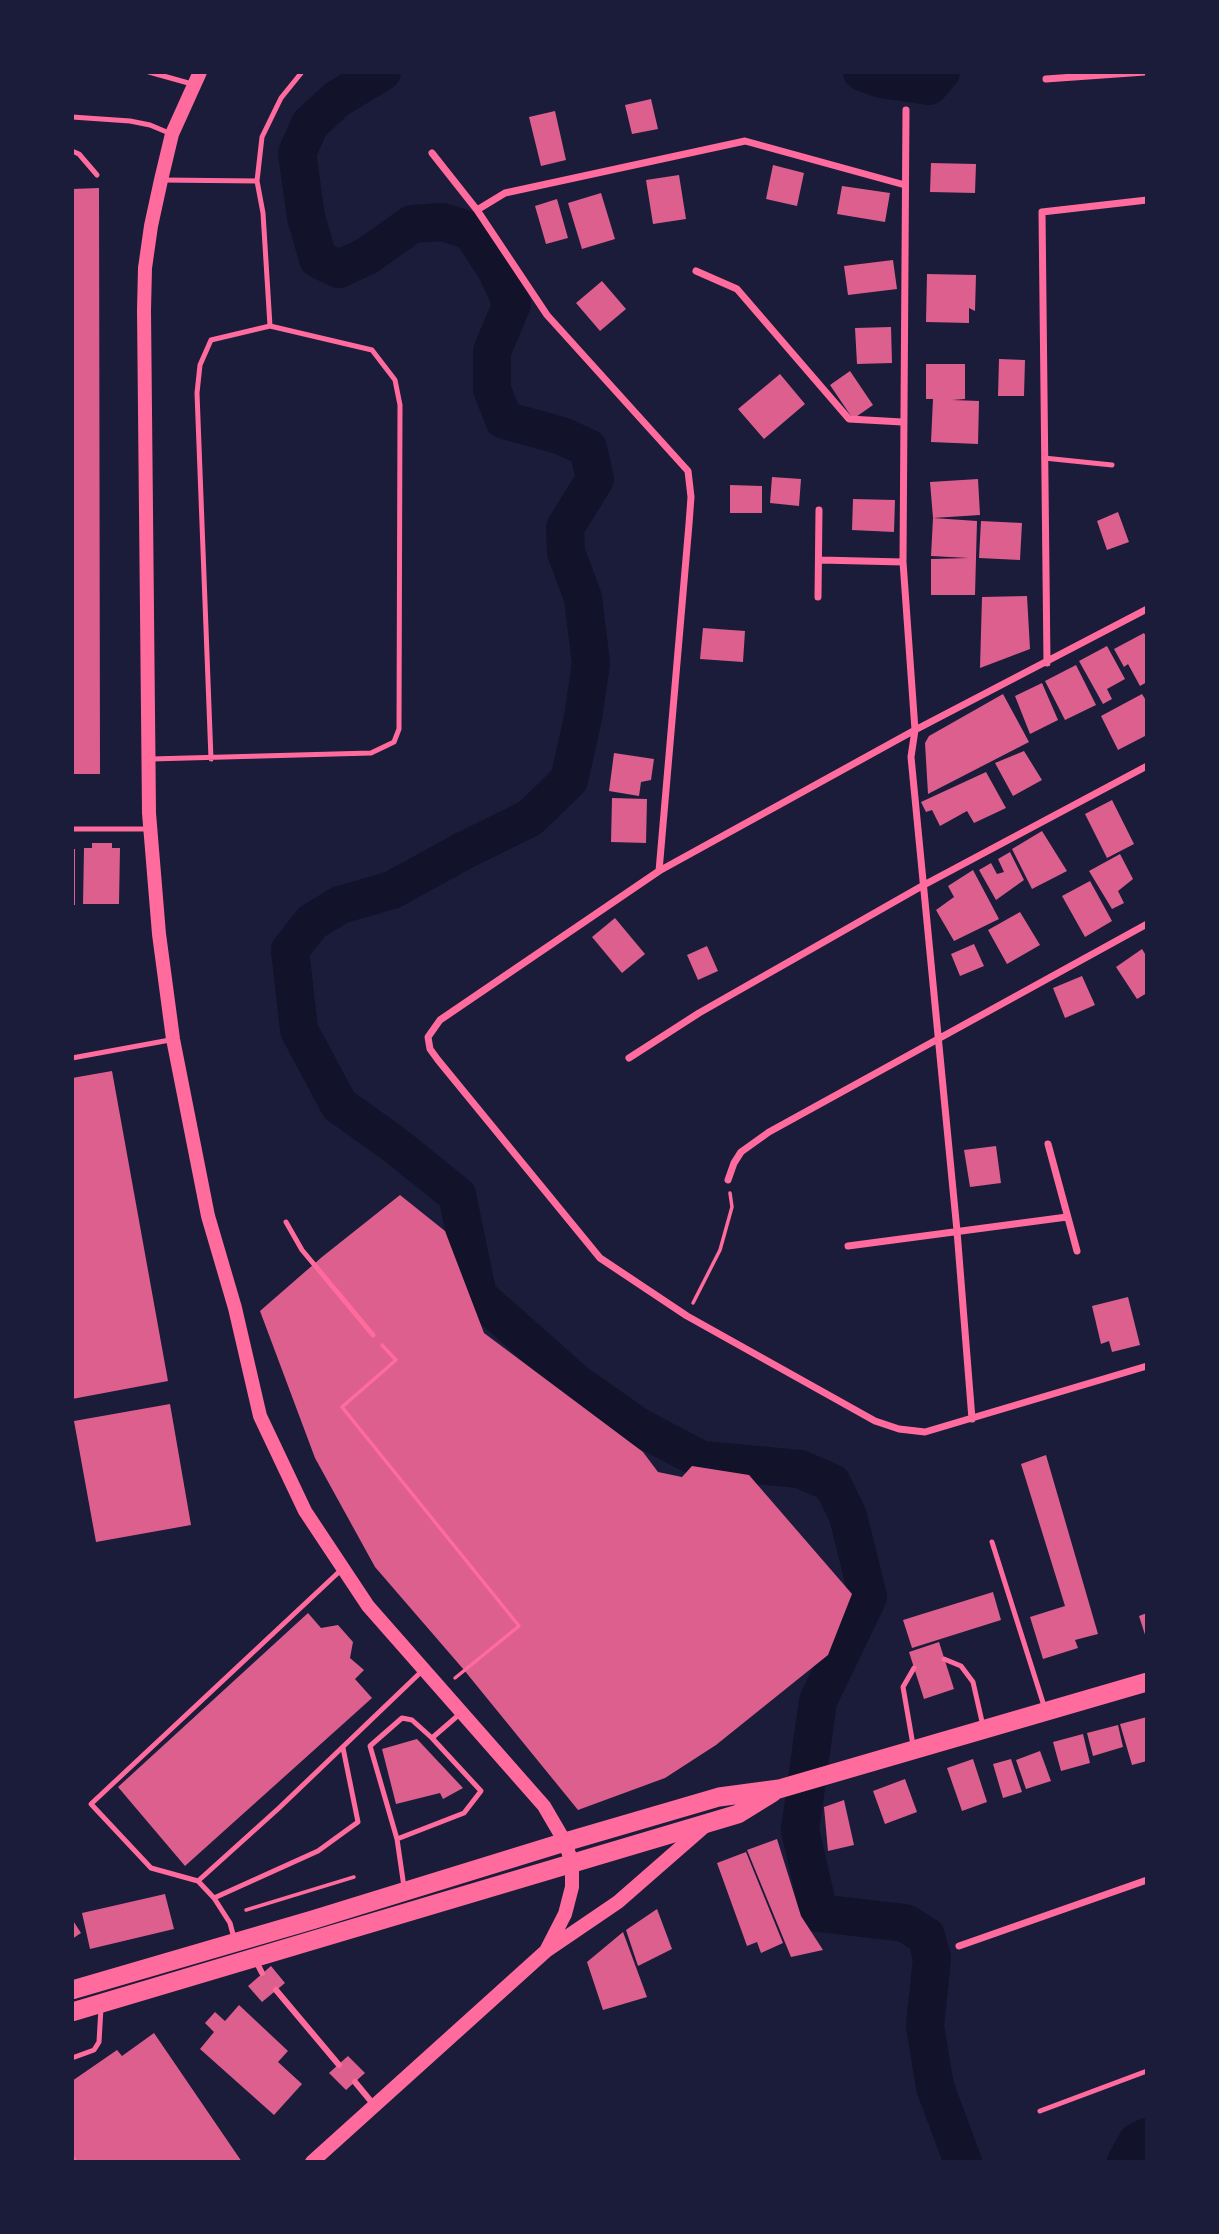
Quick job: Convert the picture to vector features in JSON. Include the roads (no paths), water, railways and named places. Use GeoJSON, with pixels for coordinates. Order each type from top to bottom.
{"type":"FeatureCollection","features":[{"type":"Feature","properties":{"kind":"highway"},"geometry":{"type":"LineString","coordinates":[[72,1990],[719,1797],[779,1789],[1147,1682]]}},
{"type":"Feature","properties":{"kind":"highway"},"geometry":{"type":"LineString","coordinates":[[72,2012],[252,1964],[572,1863],[738,1814],[779,1789]]}},
{"type":"Feature","properties":{"kind":"main road"},"geometry":{"type":"LineString","coordinates":[[196,78],[172,134],[151,226],[145,268],[150,829],[159,934],[173,1039],[208,1216],[235,1308],[260,1416],[305,1511],[368,1606],[544,1807],[565,1842],[572,1863],[572,1886],[565,1914],[546,1951]]}},
{"type":"Feature","properties":{"kind":"main road"},"geometry":{"type":"LineString","coordinates":[[312,2162],[546,1951],[618,1902],[709,1823]]}},
{"type":"Feature","properties":{"kind":"street"},"geometry":{"type":"LineString","coordinates":[[1046,79],[1145,72]]}},
{"type":"Feature","properties":{"kind":"street"},"geometry":{"type":"LineString","coordinates":[[906,110],[903,562],[915,730],[911,757],[957,1231],[972,1419]]}},
{"type":"Feature","properties":{"kind":"street"},"geometry":{"type":"LineString","coordinates":[[477,210],[505,193],[745,141],[905,185]]}},
{"type":"Feature","properties":{"kind":"street"},"geometry":{"type":"LineString","coordinates":[[432,153],[477,210],[547,315],[688,471],[691,497],[659,871]]}},
{"type":"Feature","properties":{"kind":"street"},"geometry":{"type":"LineString","coordinates":[[1047,663],[1042,212],[1147,200]]}},
{"type":"Feature","properties":{"kind":"street"},"geometry":{"type":"LineString","coordinates":[[696,271],[737,289],[849,419],[902,422]]}},
{"type":"Feature","properties":{"kind":"street"},"geometry":{"type":"LineString","coordinates":[[818,597],[819,510]]}},
{"type":"Feature","properties":{"kind":"street"},"geometry":{"type":"LineString","coordinates":[[820,560],[903,562]]}},
{"type":"Feature","properties":{"kind":"street"},"geometry":{"type":"LineString","coordinates":[[1147,609],[915,730],[659,871],[440,1020],[428,1037],[430,1049],[438,1060],[600,1258],[687,1316],[875,1421],[899,1429],[925,1432],[1147,1366]]}},
{"type":"Feature","properties":{"kind":"street"},"geometry":{"type":"LineString","coordinates":[[629,1058],[699,1013],[922,886],[1147,766]]}},
{"type":"Feature","properties":{"kind":"street"},"geometry":{"type":"LineString","coordinates":[[728,1180],[741,1152],[769,1132],[1147,924]]}},
{"type":"Feature","properties":{"kind":"street"},"geometry":{"type":"LineString","coordinates":[[1048,1144],[1077,1251]]}},
{"type":"Feature","properties":{"kind":"street"},"geometry":{"type":"LineString","coordinates":[[848,1246],[1067,1217]]}},
{"type":"Feature","properties":{"kind":"street"},"geometry":{"type":"LineString","coordinates":[[959,1946],[1147,1880]]}},
{"type":"Feature","properties":{"kind":"street"},"geometry":{"type":"LineString","coordinates":[[276,1990],[339,2064]]}},
{"type":"Feature","properties":{"kind":"street"},"geometry":{"type":"LineString","coordinates":[[355,2082],[374,2106]]}},
{"type":"Feature","properties":{"kind":"lane"},"geometry":{"type":"LineString","coordinates":[[149,72],[196,78]]}},
{"type":"Feature","properties":{"kind":"lane"},"geometry":{"type":"LineString","coordinates":[[270,326],[263,213],[257,181],[262,137],[281,98],[302,72]]}},
{"type":"Feature","properties":{"kind":"lane"},"geometry":{"type":"LineString","coordinates":[[72,117],[130,121],[172,134]]}},
{"type":"Feature","properties":{"kind":"lane"},"geometry":{"type":"LineString","coordinates":[[72,150],[79,154],[97,175]]}},
{"type":"Feature","properties":{"kind":"lane"},"geometry":{"type":"LineString","coordinates":[[161,180],[257,181]]}},
{"type":"Feature","properties":{"kind":"lane"},"geometry":{"type":"LineString","coordinates":[[148,760],[211,759],[371,753],[394,742],[399,729],[400,405],[395,380],[372,351],[270,326],[211,340],[200,365],[197,393],[211,759]]}},
{"type":"Feature","properties":{"kind":"lane"},"geometry":{"type":"LineString","coordinates":[[1044,458],[1112,465]]}},
{"type":"Feature","properties":{"kind":"lane"},"geometry":{"type":"LineString","coordinates":[[72,829],[150,829]]}},
{"type":"Feature","properties":{"kind":"lane"},"geometry":{"type":"LineString","coordinates":[[72,1058],[173,1039]]}},
{"type":"Feature","properties":{"kind":"lane"},"geometry":{"type":"LineString","coordinates":[[286,1222],[302,1250],[373,1335]]}},
{"type":"Feature","properties":{"kind":"lane"},"geometry":{"type":"LineString","coordinates":[[992,1542],[1046,1711]]}},
{"type":"Feature","properties":{"kind":"lane"},"geometry":{"type":"LineString","coordinates":[[252,1964],[235,1943],[230,1923],[214,1898],[198,1881],[151,1868],[91,1804],[342,1569]]}},
{"type":"Feature","properties":{"kind":"lane"},"geometry":{"type":"LineString","coordinates":[[944,1659],[961,1666],[973,1682],[984,1730]]}},
{"type":"Feature","properties":{"kind":"lane"},"geometry":{"type":"LineString","coordinates":[[914,1668],[903,1687],[914,1750]]}},
{"type":"Feature","properties":{"kind":"lane"},"geometry":{"type":"LineString","coordinates":[[198,1881],[425,1669]]}},
{"type":"Feature","properties":{"kind":"lane"},"geometry":{"type":"LineString","coordinates":[[432,1738],[462,1712]]}},
{"type":"Feature","properties":{"kind":"lane"},"geometry":{"type":"LineString","coordinates":[[397,1839],[464,1813],[481,1791],[432,1738],[412,1720],[402,1718],[370,1746],[397,1839],[410,1913]]}},
{"type":"Feature","properties":{"kind":"lane"},"geometry":{"type":"LineString","coordinates":[[214,1898],[318,1850],[358,1822],[343,1748]]}},
{"type":"Feature","properties":{"kind":"lane"},"geometry":{"type":"LineString","coordinates":[[72,2058],[94,2050],[99,2042],[101,2004],[95,1983]]}},
{"type":"Feature","properties":{"kind":"lane"},"geometry":{"type":"LineString","coordinates":[[1040,2111],[1147,2071]]}},
{"type":"Feature","properties":{"kind":"waterway"},"geometry":{"type":"LineString","coordinates":[[382,72],[337,99],[310,124],[297,153],[306,217],[318,259],[339,269],[367,256],[412,224],[443,222],[471,231],[496,269],[512,304],[492,351],[492,389],[504,420],[562,436],[588,448],[595,479],[565,528],[566,552],[583,598],[591,663],[583,718],[569,780],[530,818],[392,890],[340,905],[312,922],[290,950],[299,1030],[339,1105],[395,1145],[457,1195],[478,1296],[576,1383],[639,1427],[702,1460],[800,1469],[832,1483],[848,1516],[868,1597],[818,1701],[800,1830],[819,1913],[905,1923],[926,1936],[932,1958],[925,2026],[935,2087],[963,2162]]}},
{"type":"Feature","properties":{"kind":"waterway"},"geometry":{"type":"LineString","coordinates":[[862,72],[881,79],[929,86],[941,72]]}},
{"type":"Feature","properties":{"kind":"waterway"},"geometry":{"type":"LineString","coordinates":[[1126,2162],[1137,2142],[1147,2137]]}}]}
